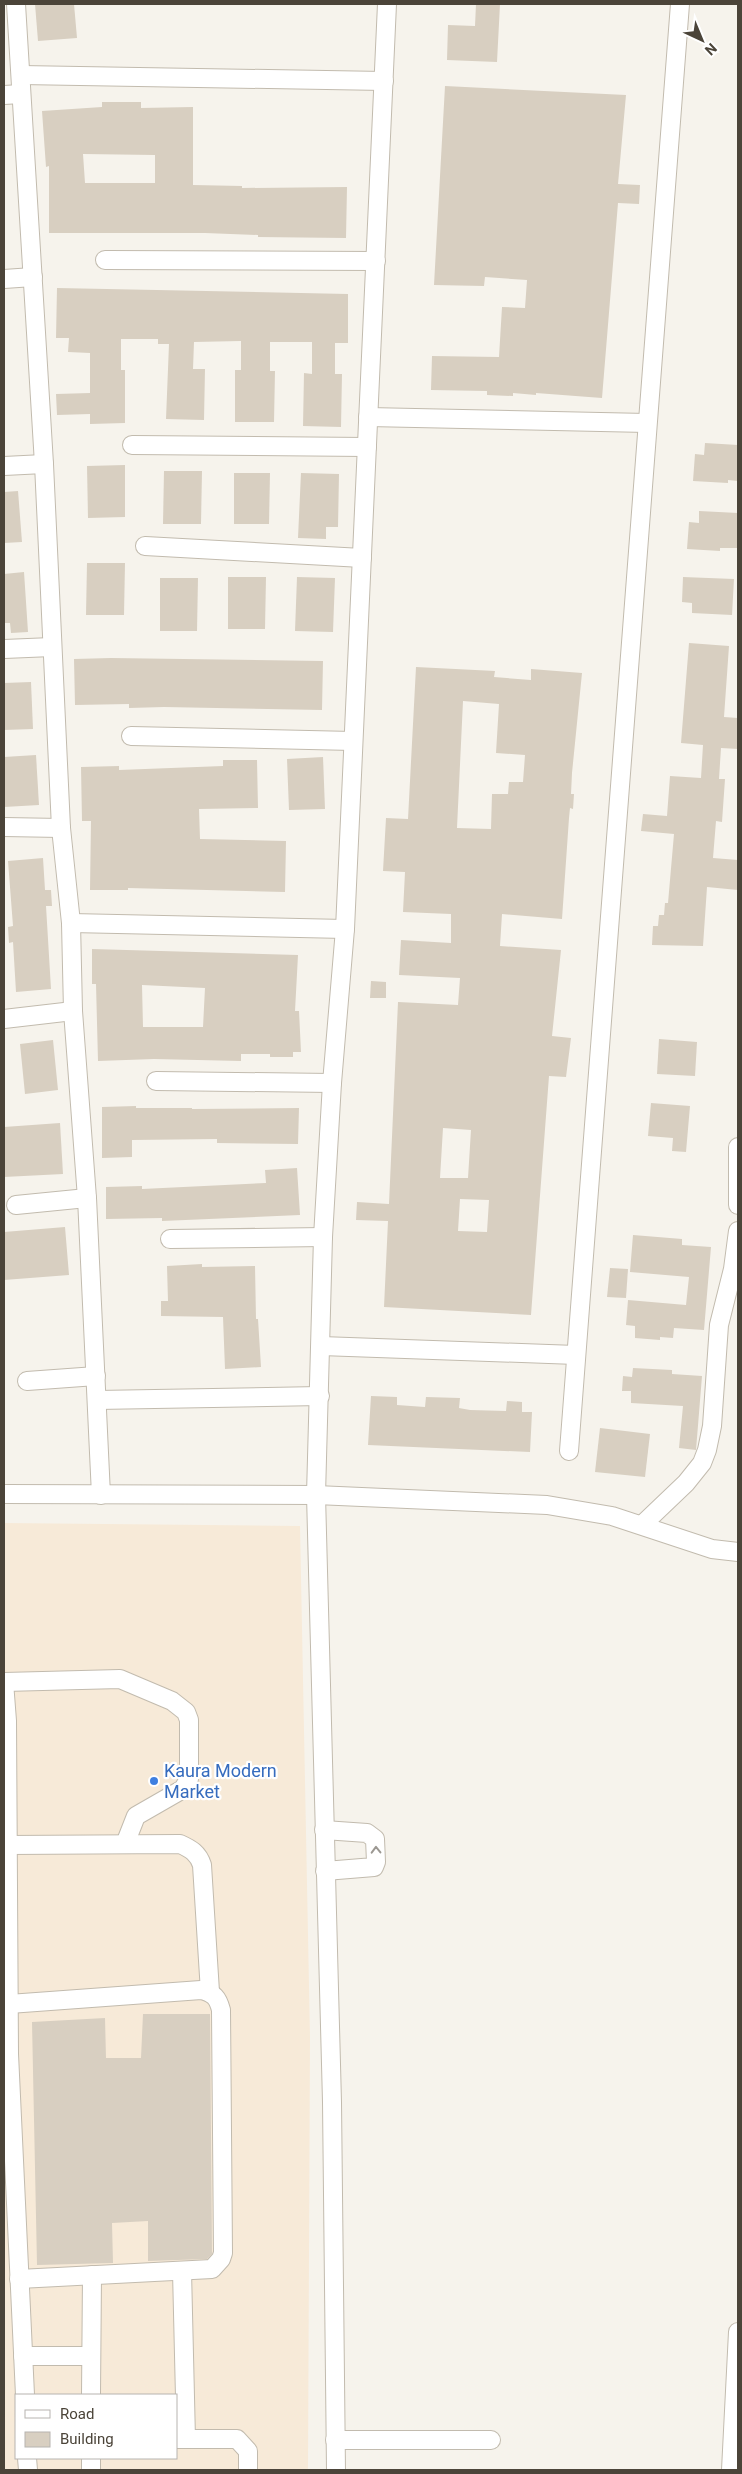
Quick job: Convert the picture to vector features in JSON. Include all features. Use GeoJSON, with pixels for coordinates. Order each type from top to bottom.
{"type":"FeatureCollection","features":[{"type":"Feature","properties":{"kind":"street"},"geometry":{"type":"LineString","coordinates":[[16,4],[44,464],[61,828],[71,923],[73,1012],[86,1198],[101,1494]]}},
{"type":"Feature","properties":{"kind":"street"},"geometry":{"type":"LineString","coordinates":[[336,2470],[332,2102],[316,1495],[323,1236],[332,1083],[345,930],[388,4]]}},
{"type":"Feature","properties":{"kind":"street"},"geometry":{"type":"LineString","coordinates":[[569,1452],[680,4]]}},
{"type":"Feature","properties":{"kind":"street"},"geometry":{"type":"LineString","coordinates":[[21,75],[384,81]]}},
{"type":"Feature","properties":{"kind":"street"},"geometry":{"type":"LineString","coordinates":[[4,95],[21,94]]}},
{"type":"Feature","properties":{"kind":"street"},"geometry":{"type":"LineString","coordinates":[[105,260],[376,261]]}},
{"type":"Feature","properties":{"kind":"street"},"geometry":{"type":"LineString","coordinates":[[4,279],[33,277]]}},
{"type":"Feature","properties":{"kind":"street"},"geometry":{"type":"LineString","coordinates":[[368,417],[648,423]]}},
{"type":"Feature","properties":{"kind":"street"},"geometry":{"type":"LineString","coordinates":[[132,445],[367,447]]}},
{"type":"Feature","properties":{"kind":"street"},"geometry":{"type":"LineString","coordinates":[[4,466],[44,464]]}},
{"type":"Feature","properties":{"kind":"street"},"geometry":{"type":"LineString","coordinates":[[145,546],[362,558]]}},
{"type":"Feature","properties":{"kind":"street"},"geometry":{"type":"LineString","coordinates":[[4,649],[52,648]]}},
{"type":"Feature","properties":{"kind":"street"},"geometry":{"type":"LineString","coordinates":[[131,736],[353,741]]}},
{"type":"Feature","properties":{"kind":"street"},"geometry":{"type":"LineString","coordinates":[[4,827],[61,828]]}},
{"type":"Feature","properties":{"kind":"street"},"geometry":{"type":"LineString","coordinates":[[71,923],[345,930]]}},
{"type":"Feature","properties":{"kind":"street"},"geometry":{"type":"LineString","coordinates":[[4,1019],[73,1012]]}},
{"type":"Feature","properties":{"kind":"street"},"geometry":{"type":"LineString","coordinates":[[156,1082],[332,1083]]}},
{"type":"Feature","properties":{"kind":"street"},"geometry":{"type":"LineString","coordinates":[[738,1147],[738,1205]]}},
{"type":"Feature","properties":{"kind":"street"},"geometry":{"type":"LineString","coordinates":[[16,1205],[86,1198]]}},
{"type":"Feature","properties":{"kind":"street"},"geometry":{"type":"LineString","coordinates":[[642,1526],[686,1483],[702,1463],[707,1450],[712,1426],[719,1325],[733,1269],[738,1232]]}},
{"type":"Feature","properties":{"kind":"street"},"geometry":{"type":"LineString","coordinates":[[170,1239],[323,1236]]}},
{"type":"Feature","properties":{"kind":"street"},"geometry":{"type":"LineString","coordinates":[[321,1346],[576,1355]]}},
{"type":"Feature","properties":{"kind":"street"},"geometry":{"type":"LineString","coordinates":[[26,1381],[96,1376]]}},
{"type":"Feature","properties":{"kind":"street"},"geometry":{"type":"LineString","coordinates":[[97,1400],[320,1396]]}},
{"type":"Feature","properties":{"kind":"street"},"geometry":{"type":"LineString","coordinates":[[4,1494],[316,1495],[547,1505],[612,1516],[712,1548],[738,1552]]}},
{"type":"Feature","properties":{"kind":"street"},"geometry":{"type":"LineString","coordinates":[[25,2394],[9,2004],[7,1721],[4,1682],[120,1679],[172,1701],[186,1712],[189,1720],[189,1778],[187,1783],[183,1789],[136,1816],[125,1844]]}},
{"type":"Feature","properties":{"kind":"street"},"geometry":{"type":"LineString","coordinates":[[324,1830],[367,1833],[376,1839],[376,1862],[374,1867],[325,1871]]}},
{"type":"Feature","properties":{"kind":"street"},"geometry":{"type":"LineString","coordinates":[[8,1845],[180,1844],[199,1856],[202,1865],[210,1992]]}},
{"type":"Feature","properties":{"kind":"street"},"geometry":{"type":"LineString","coordinates":[[9,2004],[201,1990],[210,1992],[218,1999],[221,2010],[223,2253],[221,2259],[212,2269],[19,2279]]}},
{"type":"Feature","properties":{"kind":"street"},"geometry":{"type":"LineString","coordinates":[[182,2270],[181,2439],[237,2439],[248,2451],[248,2470]]}},
{"type":"Feature","properties":{"kind":"street"},"geometry":{"type":"LineString","coordinates":[[91,2394],[92,2275]]}},
{"type":"Feature","properties":{"kind":"street"},"geometry":{"type":"LineString","coordinates":[[732,2470],[738,2332]]}},
{"type":"Feature","properties":{"kind":"street"},"geometry":{"type":"LineString","coordinates":[[23,2356],[91,2356]]}},
{"type":"Feature","properties":{"kind":"street"},"geometry":{"type":"LineString","coordinates":[[335,2440],[491,2440]]}},
{"type":"Feature","properties":{"kind":"shaded area","name":"Kaura Modern Market"},"geometry":{"type":"Polygon","coordinates":[[[4,1523],[300,1526],[310,2037],[308,2470],[4,2470],[4,1523]]]}},
{"type":"Feature","properties":{"kind":"building"},"geometry":{"type":"Polygon","coordinates":[[[35,4],[74,4],[77,38],[38,41],[35,4]]]}},
{"type":"Feature","properties":{"kind":"building"},"geometry":{"type":"Polygon","coordinates":[[[476,4],[500,4],[497,62],[447,60],[448,25],[475,26],[476,4]]]}},
{"type":"Feature","properties":{"kind":"building"},"geometry":{"type":"Polygon","coordinates":[[[445,86],[626,95],[618,184],[640,185],[639,204],[618,203],[602,398],[536,393],[536,395],[513,393],[513,396],[487,395],[487,391],[431,390],[432,356],[499,357],[502,307],[525,308],[527,280],[485,277],[484,286],[434,285],[445,86]]]}},
{"type":"Feature","properties":{"kind":"building"},"geometry":{"type":"Polygon","coordinates":[[[102,102],[141,102],[141,108],[193,107],[193,185],[242,186],[242,188],[347,187],[346,238],[258,237],[258,235],[205,233],[49,233],[49,166],[46,167],[42,111],[102,107],[102,102]],[[83,154],[85,183],[155,183],[155,155],[83,154]]]}},
{"type":"Feature","properties":{"kind":"building"},"geometry":{"type":"Polygon","coordinates":[[[57,288],[348,294],[348,343],[335,343],[335,374],[342,374],[341,427],[303,426],[304,373],[312,374],[312,342],[270,342],[270,371],[275,371],[274,422],[235,422],[235,370],[241,370],[241,341],[194,342],[193,369],[205,369],[204,420],[166,419],[169,344],[158,344],[158,339],[121,339],[121,370],[125,370],[125,423],[90,424],[90,414],[57,415],[56,394],[90,393],[90,353],[68,352],[69,338],[56,338],[57,288]]]}},
{"type":"Feature","properties":{"kind":"building"},"geometry":{"type":"Polygon","coordinates":[[[705,443],[738,445],[738,481],[728,480],[728,483],[693,481],[695,454],[704,455],[705,443]]]}},
{"type":"Feature","properties":{"kind":"building"},"geometry":{"type":"Polygon","coordinates":[[[125,465],[125,517],[88,518],[87,466],[125,465]]]}},
{"type":"Feature","properties":{"kind":"building"},"geometry":{"type":"Polygon","coordinates":[[[164,471],[202,471],[201,524],[163,524],[164,471]]]}},
{"type":"Feature","properties":{"kind":"building"},"geometry":{"type":"Polygon","coordinates":[[[234,473],[270,473],[269,524],[234,524],[234,473]]]}},
{"type":"Feature","properties":{"kind":"building"},"geometry":{"type":"Polygon","coordinates":[[[301,473],[339,474],[338,527],[326,527],[326,539],[298,538],[301,473]]]}},
{"type":"Feature","properties":{"kind":"building"},"geometry":{"type":"Polygon","coordinates":[[[18,491],[22,542],[4,543],[4,492],[18,491]]]}},
{"type":"Feature","properties":{"kind":"building"},"geometry":{"type":"Polygon","coordinates":[[[699,511],[738,513],[737,548],[720,548],[720,551],[687,549],[689,522],[699,523],[699,511]]]}},
{"type":"Feature","properties":{"kind":"building"},"geometry":{"type":"Polygon","coordinates":[[[87,563],[125,563],[124,615],[86,615],[87,563]]]}},
{"type":"Feature","properties":{"kind":"building"},"geometry":{"type":"Polygon","coordinates":[[[24,572],[28,632],[11,633],[10,623],[4,623],[4,574],[24,572]]]}},
{"type":"Feature","properties":{"kind":"building"},"geometry":{"type":"Polygon","coordinates":[[[228,577],[266,577],[265,629],[228,629],[228,577]]]}},
{"type":"Feature","properties":{"kind":"building"},"geometry":{"type":"Polygon","coordinates":[[[297,577],[335,578],[333,632],[295,631],[297,577]]]}},
{"type":"Feature","properties":{"kind":"building"},"geometry":{"type":"Polygon","coordinates":[[[683,577],[734,579],[732,615],[692,613],[692,603],[682,602],[683,577]]]}},
{"type":"Feature","properties":{"kind":"building"},"geometry":{"type":"Polygon","coordinates":[[[160,578],[198,578],[197,631],[160,631],[160,578]]]}},
{"type":"Feature","properties":{"kind":"building"},"geometry":{"type":"Polygon","coordinates":[[[689,643],[729,646],[724,717],[738,718],[738,749],[721,748],[719,779],[725,779],[722,822],[716,821],[713,858],[738,860],[738,890],[707,887],[703,946],[652,945],[653,926],[658,926],[659,915],[664,915],[665,903],[668,903],[674,834],[641,831],[643,814],[667,816],[670,776],[701,778],[703,745],[681,743],[689,643]]]}},
{"type":"Feature","properties":{"kind":"building"},"geometry":{"type":"Polygon","coordinates":[[[74,659],[323,661],[322,710],[129,708],[129,704],[75,705],[74,659]]]}},
{"type":"Feature","properties":{"kind":"building"},"geometry":{"type":"Polygon","coordinates":[[[416,667],[495,671],[494,677],[531,680],[531,669],[582,673],[572,773],[571,794],[574,794],[573,809],[570,808],[562,919],[502,914],[500,946],[561,950],[552,1036],[571,1038],[566,1077],[549,1076],[531,1315],[384,1307],[388,1221],[356,1220],[357,1202],[389,1204],[398,1002],[458,1005],[460,978],[399,975],[401,940],[451,943],[451,914],[403,912],[405,872],[383,871],[386,818],[408,819],[416,667]],[[463,701],[457,828],[491,829],[492,794],[508,794],[509,782],[523,782],[525,755],[496,753],[499,704],[463,701]],[[443,1128],[440,1178],[468,1178],[471,1130],[443,1128]],[[460,1199],[458,1231],[487,1232],[489,1200],[460,1199]]]}},
{"type":"Feature","properties":{"kind":"building"},"geometry":{"type":"Polygon","coordinates":[[[31,682],[33,729],[4,730],[4,683],[31,682]]]}},
{"type":"Feature","properties":{"kind":"building"},"geometry":{"type":"Polygon","coordinates":[[[36,755],[39,805],[4,807],[4,757],[36,755]]]}},
{"type":"Feature","properties":{"kind":"building"},"geometry":{"type":"Polygon","coordinates":[[[323,757],[325,809],[289,810],[287,759],[323,757]]]}},
{"type":"Feature","properties":{"kind":"building"},"geometry":{"type":"Polygon","coordinates":[[[223,760],[257,760],[258,808],[199,809],[200,839],[286,841],[285,892],[128,888],[128,890],[90,890],[91,821],[82,821],[81,767],[119,766],[119,770],[223,766],[223,760]]]}},
{"type":"Feature","properties":{"kind":"building"},"geometry":{"type":"Polygon","coordinates":[[[43,858],[45,890],[51,890],[52,906],[46,906],[51,989],[16,992],[13,942],[9,943],[8,927],[13,926],[8,861],[43,858]]]}},
{"type":"Feature","properties":{"kind":"building"},"geometry":{"type":"Polygon","coordinates":[[[92,949],[298,955],[295,1011],[299,1011],[301,1052],[293,1052],[293,1057],[270,1057],[270,1054],[241,1054],[241,1061],[154,1059],[98,1061],[96,984],[92,984],[92,949]],[[142,985],[143,1027],[203,1027],[205,988],[142,985]]]}},
{"type":"Feature","properties":{"kind":"building"},"geometry":{"type":"Polygon","coordinates":[[[371,981],[386,982],[386,998],[370,998],[371,981]]]}},
{"type":"Feature","properties":{"kind":"building"},"geometry":{"type":"Polygon","coordinates":[[[659,1039],[697,1042],[695,1076],[657,1074],[659,1039]]]}},
{"type":"Feature","properties":{"kind":"building"},"geometry":{"type":"Polygon","coordinates":[[[53,1040],[58,1090],[25,1094],[20,1044],[53,1040]]]}},
{"type":"Feature","properties":{"kind":"building"},"geometry":{"type":"Polygon","coordinates":[[[651,1103],[690,1106],[686,1152],[672,1151],[673,1138],[648,1136],[651,1103]]]}},
{"type":"Feature","properties":{"kind":"building"},"geometry":{"type":"Polygon","coordinates":[[[136,1106],[136,1108],[192,1109],[299,1108],[298,1144],[217,1143],[217,1139],[132,1140],[132,1157],[102,1158],[102,1107],[136,1106]]]}},
{"type":"Feature","properties":{"kind":"building"},"geometry":{"type":"Polygon","coordinates":[[[60,1123],[63,1174],[4,1177],[4,1127],[60,1123]]]}},
{"type":"Feature","properties":{"kind":"building"},"geometry":{"type":"Polygon","coordinates":[[[297,1168],[300,1215],[162,1221],[162,1218],[106,1219],[106,1187],[142,1186],[142,1189],[266,1183],[265,1170],[297,1168]]]}},
{"type":"Feature","properties":{"kind":"building"},"geometry":{"type":"Polygon","coordinates":[[[65,1227],[69,1275],[4,1280],[4,1232],[65,1227]]]}},
{"type":"Feature","properties":{"kind":"building"},"geometry":{"type":"Polygon","coordinates":[[[633,1235],[682,1239],[682,1245],[711,1247],[704,1330],[674,1328],[673,1338],[660,1337],[660,1340],[635,1338],[635,1326],[626,1325],[628,1300],[686,1305],[689,1277],[630,1272],[633,1235]]]}},
{"type":"Feature","properties":{"kind":"building"},"geometry":{"type":"Polygon","coordinates":[[[202,1264],[202,1267],[255,1266],[256,1319],[258,1319],[261,1367],[225,1369],[223,1317],[161,1316],[161,1301],[168,1301],[167,1266],[202,1264]]]}},
{"type":"Feature","properties":{"kind":"building"},"geometry":{"type":"Polygon","coordinates":[[[610,1268],[628,1269],[626,1298],[607,1297],[610,1268]]]}},
{"type":"Feature","properties":{"kind":"building"},"geometry":{"type":"Polygon","coordinates":[[[633,1368],[672,1370],[672,1374],[702,1376],[696,1450],[679,1448],[683,1406],[631,1403],[631,1391],[622,1391],[623,1376],[632,1377],[633,1368]]]}},
{"type":"Feature","properties":{"kind":"building"},"geometry":{"type":"Polygon","coordinates":[[[371,1396],[397,1397],[397,1405],[425,1407],[426,1397],[460,1398],[459,1408],[470,1410],[506,1411],[507,1401],[522,1402],[522,1412],[532,1412],[530,1452],[368,1445],[371,1396]]]}},
{"type":"Feature","properties":{"kind":"building"},"geometry":{"type":"Polygon","coordinates":[[[600,1428],[650,1434],[645,1477],[595,1472],[600,1428]]]}},
{"type":"Feature","properties":{"kind":"building"},"geometry":{"type":"Polygon","coordinates":[[[143,2014],[210,2014],[212,2254],[207,2259],[148,2261],[148,2221],[112,2223],[113,2263],[37,2265],[32,2022],[105,2018],[106,2058],[141,2058],[143,2014]]]}},
{"type":"Feature","properties":{"kind":"place","name":"Kaura Modern Market"},"geometry":{"type":"Point","coordinates":[154,1781]}}]}
